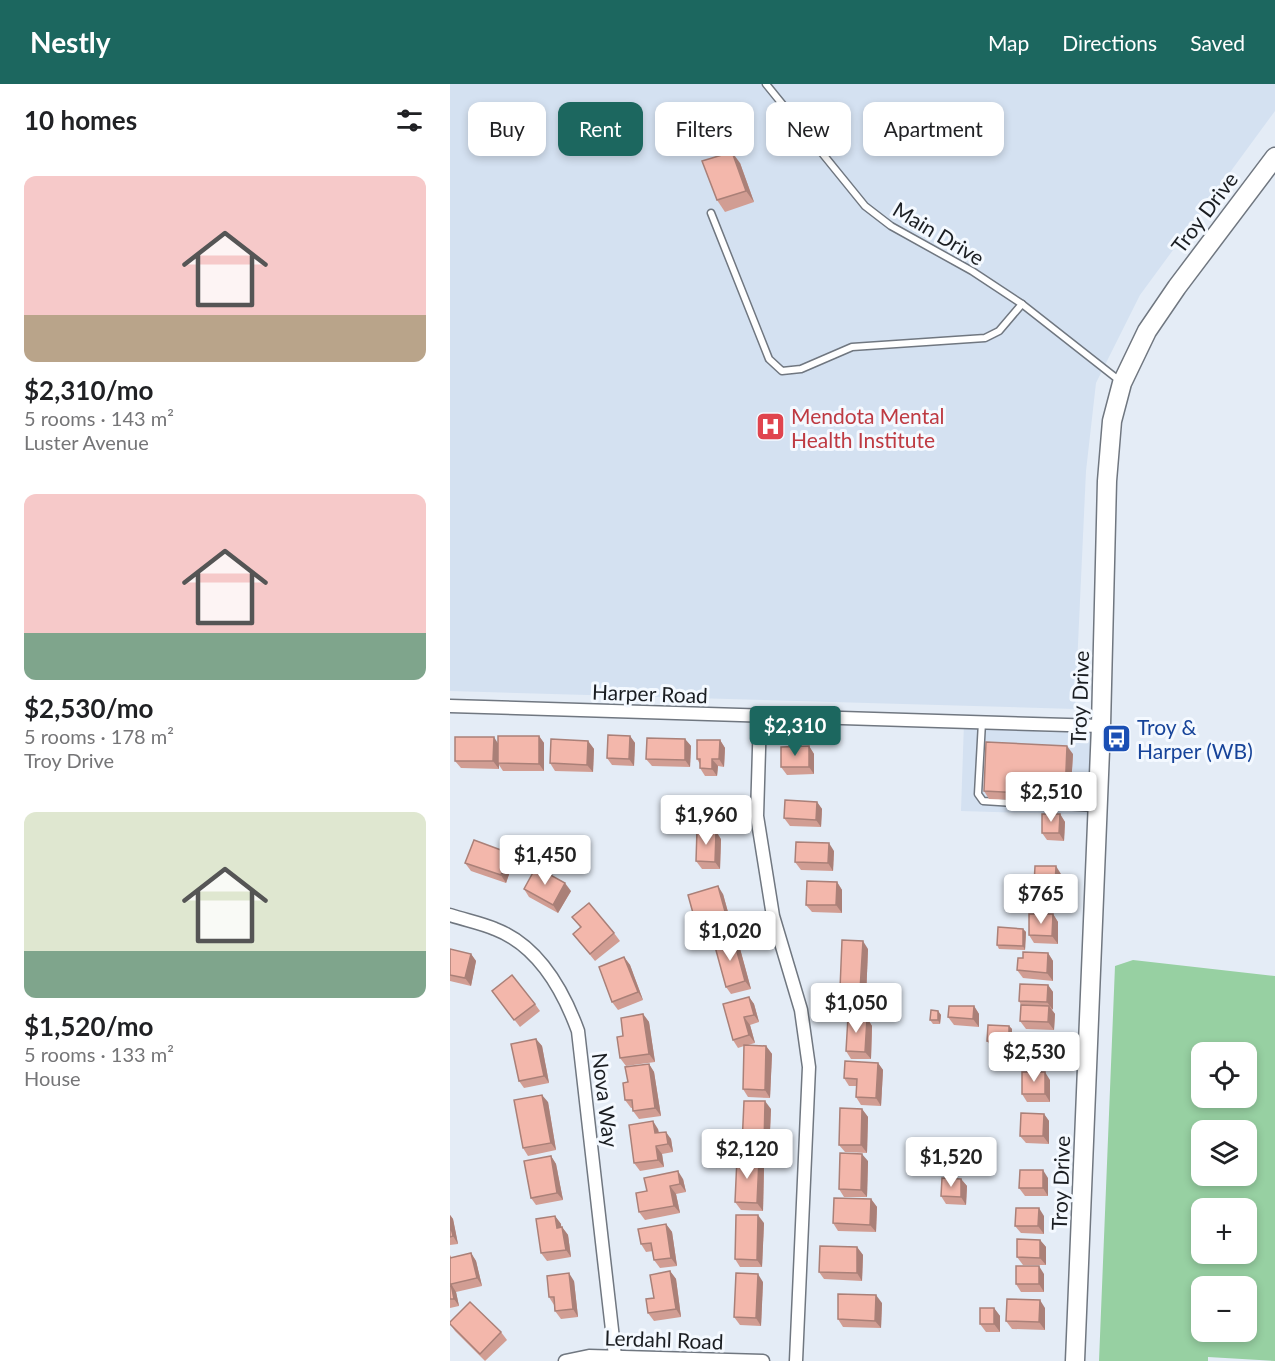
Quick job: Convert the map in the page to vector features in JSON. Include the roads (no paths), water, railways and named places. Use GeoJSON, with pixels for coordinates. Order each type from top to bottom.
{"type":"FeatureCollection","features":[{"type":"Feature","properties":{"kind":"street","name":"Troy Drive"},"geometry":{"type":"LineString","coordinates":[[1075,1361],[1101,726],[1107,481],[1112,422],[1122,383],[1147,331],[1275,157]]}},
{"type":"Feature","properties":{"kind":"street","name":"Harper Road"},"geometry":{"type":"LineString","coordinates":[[450,706],[1101,726]]}},
{"type":"Feature","properties":{"kind":"street"},"geometry":{"type":"LineString","coordinates":[[760,716],[757,816],[773,916],[801,1010],[809,1067],[796,1361]]}},
{"type":"Feature","properties":{"kind":"street","name":"Nova Way"},"geometry":{"type":"LineString","coordinates":[[450,915],[496,929],[524,947],[552,976],[567,1000],[578,1031],[615,1356]]}},
{"type":"Feature","properties":{"kind":"street","name":"Lerdahl Road"},"geometry":{"type":"LineString","coordinates":[[565,1361],[588,1356],[763,1361]]}},
{"type":"Feature","properties":{"kind":"lane","name":"Main Drive"},"geometry":{"type":"LineString","coordinates":[[766,84],[865,206],[891,226],[972,272],[1022,304],[1122,383]]}},
{"type":"Feature","properties":{"kind":"lane"},"geometry":{"type":"LineString","coordinates":[[711,213],[769,359],[782,371],[801,369],[852,347],[985,338],[999,331],[1022,304]]}},
{"type":"Feature","properties":{"kind":"lane"},"geometry":{"type":"LineString","coordinates":[[982,722],[978,794],[983,801],[1098,808]]}},
{"type":"Feature","properties":{"kind":"place","name":"Mendota Mental Health Institute"},"geometry":{"type":"Point","coordinates":[770,427]}},
{"type":"Feature","properties":{"kind":"place","name":"Troy & Harper (WB)"},"geometry":{"type":"Point","coordinates":[1116,738]}}]}
